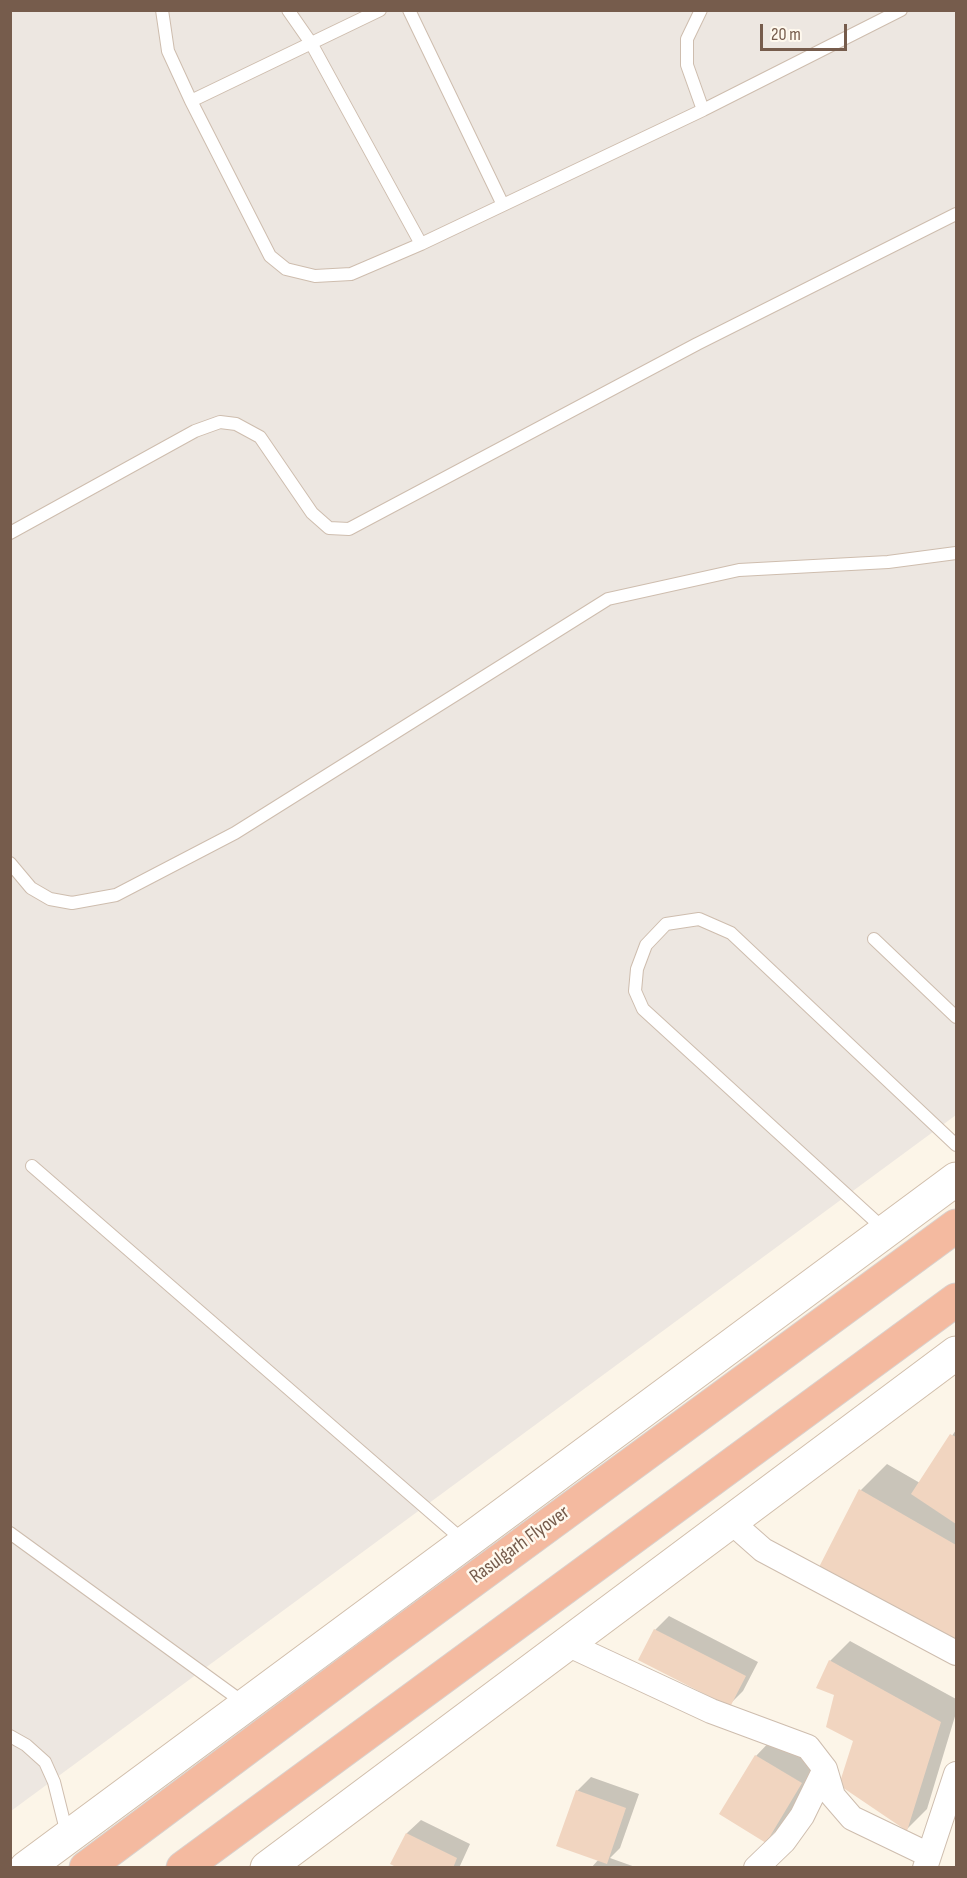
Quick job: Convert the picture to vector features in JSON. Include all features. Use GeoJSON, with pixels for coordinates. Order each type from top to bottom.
{"type":"FeatureCollection","features":[{"type":"Feature","properties":{"kind":"highway","name":"Rasulgarh Flyover"},"geometry":{"type":"LineString","coordinates":[[86,1868],[378,1650],[957,1226]]}},
{"type":"Feature","properties":{"kind":"highway"},"geometry":{"type":"LineString","coordinates":[[183,1868],[957,1300]]}},
{"type":"Feature","properties":{"kind":"street"},"geometry":{"type":"LineString","coordinates":[[26,1868],[957,1179]]}},
{"type":"Feature","properties":{"kind":"street"},"geometry":{"type":"LineString","coordinates":[[267,1868],[729,1520],[957,1353]]}},
{"type":"Feature","properties":{"kind":"street"},"geometry":{"type":"LineString","coordinates":[[729,1520],[763,1550],[957,1653]]}},
{"type":"Feature","properties":{"kind":"street"},"geometry":{"type":"LineString","coordinates":[[565,1643],[711,1711],[808,1747],[825,1769],[833,1796],[852,1818],[927,1861],[957,1774]]}},
{"type":"Feature","properties":{"kind":"street"},"geometry":{"type":"LineString","coordinates":[[756,1868],[784,1841],[802,1816],[825,1769]]}},
{"type":"Feature","properties":{"kind":"lane"},"geometry":{"type":"LineString","coordinates":[[162,10],[168,51],[190,101],[270,256],[286,269],[315,276],[351,274],[421,244],[703,110],[901,10]]}},
{"type":"Feature","properties":{"kind":"lane"},"geometry":{"type":"LineString","coordinates":[[288,10],[311,44],[421,244]]}},
{"type":"Feature","properties":{"kind":"lane"},"geometry":{"type":"LineString","coordinates":[[190,101],[380,10]]}},
{"type":"Feature","properties":{"kind":"lane"},"geometry":{"type":"LineString","coordinates":[[409,10],[503,205]]}},
{"type":"Feature","properties":{"kind":"lane"},"geometry":{"type":"LineString","coordinates":[[701,10],[687,39],[687,65],[703,110]]}},
{"type":"Feature","properties":{"kind":"lane"},"geometry":{"type":"LineString","coordinates":[[10,533],[195,431],[220,422],[236,424],[260,437],[312,513],[329,528],[349,529],[697,344],[957,214]]}},
{"type":"Feature","properties":{"kind":"lane"},"geometry":{"type":"LineString","coordinates":[[10,862],[31,888],[50,899],[72,903],[116,895],[235,833],[608,599],[739,570],[888,562],[957,553]]}},
{"type":"Feature","properties":{"kind":"lane"},"geometry":{"type":"LineString","coordinates":[[885,1231],[643,1009],[635,991],[637,969],[646,945],[666,924],[699,919],[731,933],[957,1145]]}},
{"type":"Feature","properties":{"kind":"lane"},"geometry":{"type":"LineString","coordinates":[[874,939],[957,1017]]}},
{"type":"Feature","properties":{"kind":"lane"},"geometry":{"type":"LineString","coordinates":[[32,1166],[466,1543]]}},
{"type":"Feature","properties":{"kind":"lane"},"geometry":{"type":"LineString","coordinates":[[10,1533],[247,1705]]}},
{"type":"Feature","properties":{"kind":"lane"},"geometry":{"type":"LineString","coordinates":[[10,1736],[26,1745],[45,1762],[54,1782],[67,1837]]}},
{"type":"Feature","properties":{"kind":"shaded area"},"geometry":{"type":"Polygon","coordinates":[[[11,11],[956,11],[956,1115],[11,1811],[11,11]]]}},
{"type":"Feature","properties":{"kind":"building"},"geometry":{"type":"Polygon","coordinates":[[[950,1434],[956,1437],[956,1524],[911,1494],[950,1434]]]}},
{"type":"Feature","properties":{"kind":"building"},"geometry":{"type":"Polygon","coordinates":[[[859,1489],[956,1545],[956,1640],[818,1569],[859,1489]]]}},
{"type":"Feature","properties":{"kind":"building"},"geometry":{"type":"Polygon","coordinates":[[[654,1629],[746,1676],[730,1707],[638,1660],[654,1629]]]}},
{"type":"Feature","properties":{"kind":"building"},"geometry":{"type":"Polygon","coordinates":[[[829,1660],[941,1722],[907,1831],[839,1785],[853,1741],[826,1727],[834,1695],[816,1688],[829,1660]]]}},
{"type":"Feature","properties":{"kind":"building"},"geometry":{"type":"Polygon","coordinates":[[[755,1755],[802,1783],[766,1843],[719,1814],[755,1755]]]}},
{"type":"Feature","properties":{"kind":"building"},"geometry":{"type":"Polygon","coordinates":[[[576,1790],[626,1808],[607,1864],[556,1846],[576,1790]]]}},
{"type":"Feature","properties":{"kind":"building"},"geometry":{"type":"Polygon","coordinates":[[[406,1833],[457,1858],[453,1868],[398,1868],[390,1864],[406,1833]]]}}]}
